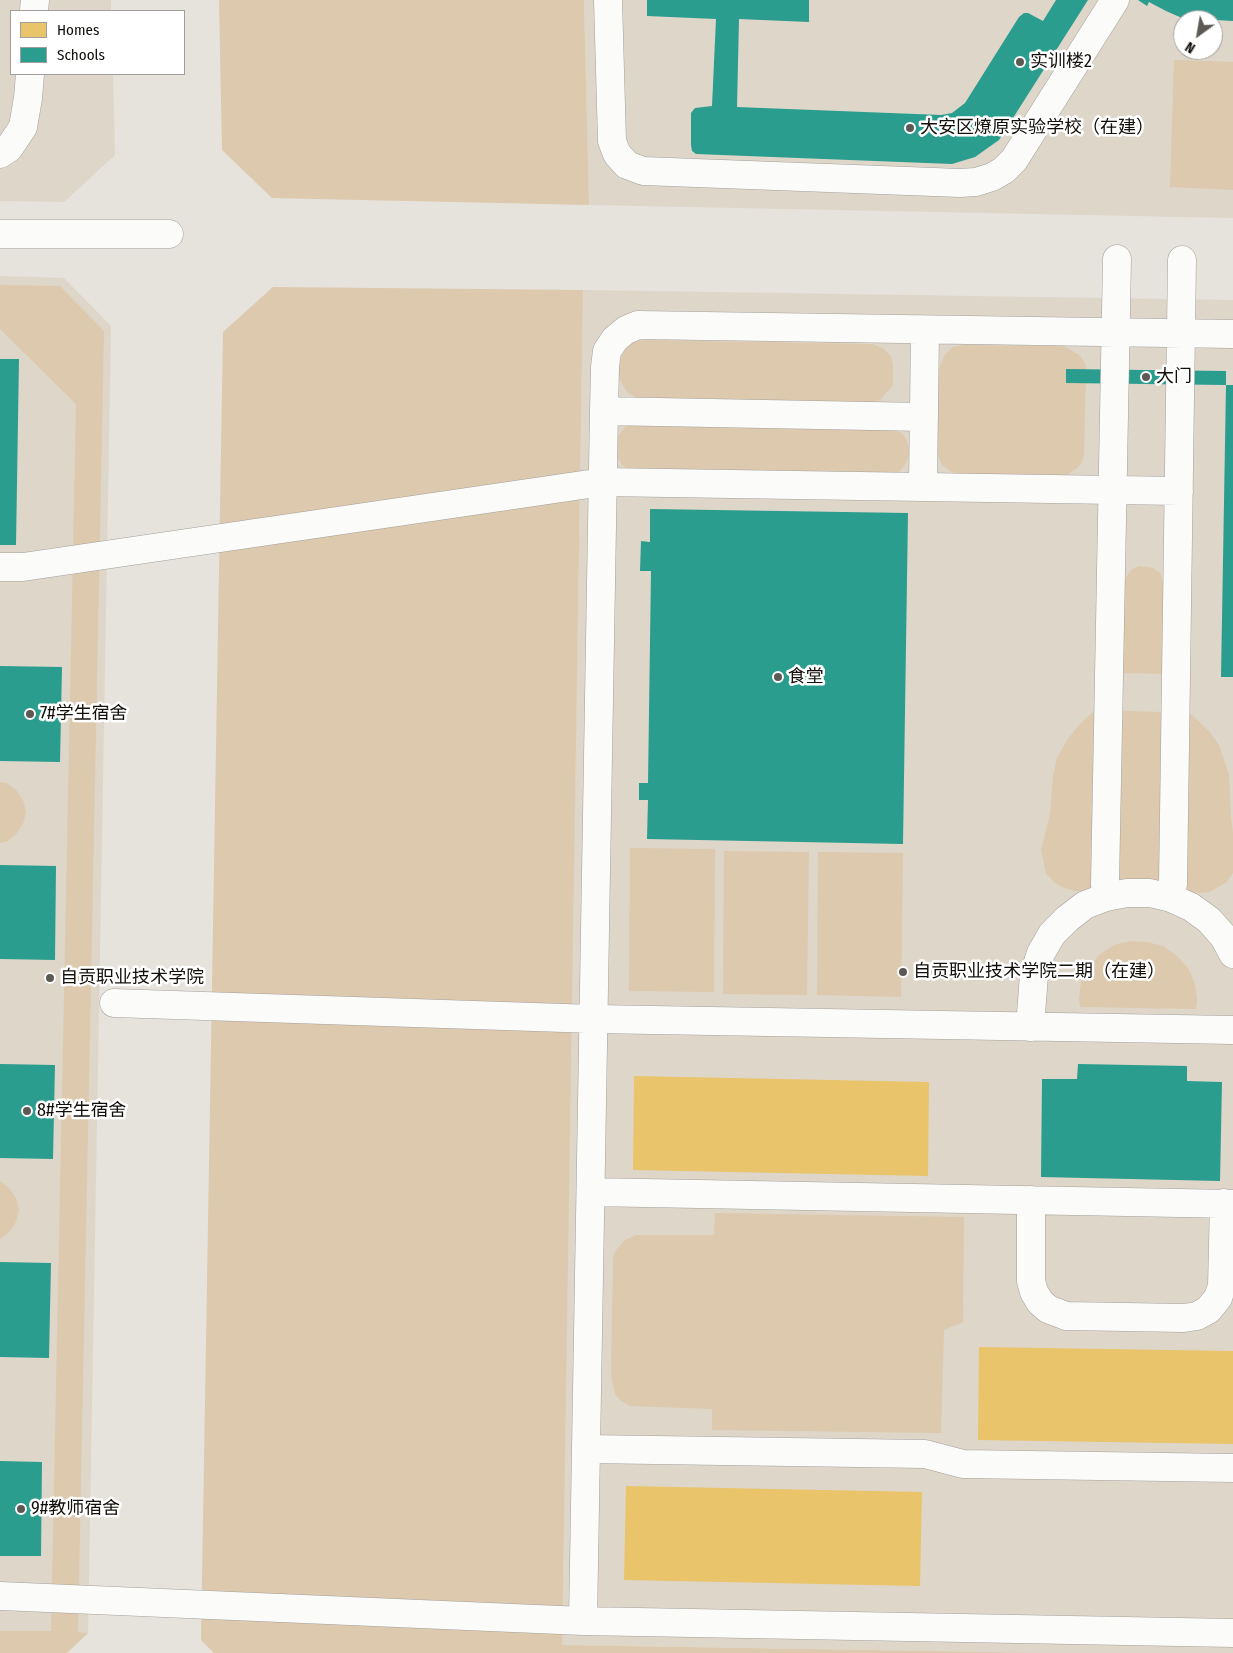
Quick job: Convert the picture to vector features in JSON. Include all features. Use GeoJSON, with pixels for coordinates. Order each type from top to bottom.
{"type":"FeatureCollection","features":[{"type":"Feature","properties":{"kind":"street"},"geometry":{"type":"LineString","coordinates":[[608,0],[612,141],[617,154],[627,165],[643,171],[960,183],[976,182],[992,177],[1004,170],[1014,160],[1115,0]]}},
{"type":"Feature","properties":{"kind":"street"},"geometry":{"type":"LineString","coordinates":[[0,154],[10,148],[23,126],[30,75]]}},
{"type":"Feature","properties":{"kind":"street"},"geometry":{"type":"LineString","coordinates":[[0,234],[169,234]]}},
{"type":"Feature","properties":{"kind":"street"},"geometry":{"type":"LineString","coordinates":[[1106,897],[1114,332],[1117,259]]}},
{"type":"Feature","properties":{"kind":"street"},"geometry":{"type":"LineString","coordinates":[[1171,898],[1173,884],[1182,260]]}},
{"type":"Feature","properties":{"kind":"street"},"geometry":{"type":"LineString","coordinates":[[583,1621],[602,482],[607,351],[615,339],[626,330],[638,325],[1233,334]]}},
{"type":"Feature","properties":{"kind":"street"},"geometry":{"type":"LineString","coordinates":[[923,487],[925,330]]}},
{"type":"Feature","properties":{"kind":"street"},"geometry":{"type":"LineString","coordinates":[[604,411],[924,417]]}},
{"type":"Feature","properties":{"kind":"street"},"geometry":{"type":"LineString","coordinates":[[0,567],[33,566],[602,482],[1178,491]]}},
{"type":"Feature","properties":{"kind":"street"},"geometry":{"type":"LineString","coordinates":[[1030,1027],[1034,975],[1041,954],[1052,934],[1068,918],[1086,906],[1106,897],[1127,892],[1150,893],[1171,898],[1209,920],[1224,937],[1233,954]]}},
{"type":"Feature","properties":{"kind":"street"},"geometry":{"type":"LineString","coordinates":[[114,1003],[594,1019],[1233,1030]]}},
{"type":"Feature","properties":{"kind":"street"},"geometry":{"type":"LineString","coordinates":[[591,1192],[1031,1200],[1228,1204],[1222,1286],[1218,1298],[1208,1310],[1197,1316],[1174,1318],[1066,1316],[1048,1309],[1040,1302],[1034,1292],[1031,1281],[1031,1200]]}},
{"type":"Feature","properties":{"kind":"street"},"geometry":{"type":"LineString","coordinates":[[586,1448],[925,1454],[963,1464],[1233,1468]]}},
{"type":"Feature","properties":{"kind":"street"},"geometry":{"type":"LineString","coordinates":[[0,1596],[583,1621],[1233,1633]]}},
{"type":"Feature","properties":{"kind":"shaded area"},"geometry":{"type":"Polygon","coordinates":[[[0,0],[111,0],[111,10],[10,10],[10,75],[113,75],[115,155],[64,202],[0,201],[0,0]]]}},
{"type":"Feature","properties":{"kind":"shaded area"},"geometry":{"type":"Polygon","coordinates":[[[219,0],[584,0],[589,205],[272,198],[222,150],[219,0]]]}},
{"type":"Feature","properties":{"kind":"shaded area","name":"大安区燎原实验学校（在建）"},"geometry":{"type":"Polygon","coordinates":[[[584,0],[1233,0],[1233,218],[589,205],[584,0]]]}},
{"type":"Feature","properties":{"kind":"shaded area"},"geometry":{"type":"Polygon","coordinates":[[[1174,60],[1233,62],[1233,190],[1170,187],[1174,60]]]}},
{"type":"Feature","properties":{"kind":"shaded area","name":"自贡职业技术学院"},"geometry":{"type":"Polygon","coordinates":[[[0,276],[64,278],[111,326],[88,1633],[0,1631],[0,276]]]}},
{"type":"Feature","properties":{"kind":"shaded area"},"geometry":{"type":"Polygon","coordinates":[[[0,285],[60,286],[104,331],[78,1632],[88,1633],[67,1653],[0,1653],[0,1631],[51,1631],[76,404],[0,329],[0,285]]]}},
{"type":"Feature","properties":{"kind":"shaded area"},"geometry":{"type":"Polygon","coordinates":[[[273,287],[583,290],[562,1645],[1048,1653],[214,1653],[201,1640],[223,332],[273,287]]]}},
{"type":"Feature","properties":{"kind":"shaded area","name":"自贡职业技术学院二期（在建）"},"geometry":{"type":"Polygon","coordinates":[[[583,290],[1233,300],[1233,1653],[1048,1653],[561,1645],[583,290]]]}},
{"type":"Feature","properties":{"kind":"shaded area"},"geometry":{"type":"Polygon","coordinates":[[[645,340],[873,344],[884,349],[891,356],[893,385],[880,400],[870,403],[638,398],[628,393],[620,380],[620,360],[625,350],[634,342],[645,340]]]}},
{"type":"Feature","properties":{"kind":"shaded area"},"geometry":{"type":"Polygon","coordinates":[[[963,345],[1064,346],[1079,355],[1085,363],[1086,369],[1084,454],[1082,462],[1077,468],[1064,477],[959,475],[942,465],[937,454],[938,371],[945,354],[953,347],[963,345]]]}},
{"type":"Feature","properties":{"kind":"shaded area"},"geometry":{"type":"Polygon","coordinates":[[[627,425],[894,430],[902,433],[906,439],[909,455],[900,471],[891,475],[630,470],[622,465],[616,454],[618,436],[627,425]]]}},
{"type":"Feature","properties":{"kind":"shaded area"},"geometry":{"type":"Polygon","coordinates":[[[1139,566],[1153,568],[1160,573],[1164,583],[1162,674],[1123,673],[1124,583],[1131,570],[1139,566]]]}},
{"type":"Feature","properties":{"kind":"shaded area"},"geometry":{"type":"Polygon","coordinates":[[[1094,711],[1091,888],[1084,891],[1075,891],[1062,887],[1054,882],[1046,873],[1041,850],[1050,814],[1053,775],[1057,758],[1067,740],[1094,711]]]}},
{"type":"Feature","properties":{"kind":"shaded area"},"geometry":{"type":"Polygon","coordinates":[[[1123,711],[1162,712],[1159,882],[1119,881],[1123,711]]]}},
{"type":"Feature","properties":{"kind":"shaded area"},"geometry":{"type":"Polygon","coordinates":[[[1190,713],[1210,732],[1219,745],[1229,775],[1233,833],[1233,873],[1227,882],[1210,892],[1200,893],[1187,891],[1190,713]]]}},
{"type":"Feature","properties":{"kind":"shaded area"},"geometry":{"type":"Polygon","coordinates":[[[0,782],[6,783],[16,790],[23,800],[26,812],[23,824],[16,834],[6,842],[0,843],[0,782]]]}},
{"type":"Feature","properties":{"kind":"shaded area"},"geometry":{"type":"Polygon","coordinates":[[[630,848],[715,849],[714,992],[629,991],[630,848]]]}},
{"type":"Feature","properties":{"kind":"shaded area"},"geometry":{"type":"Polygon","coordinates":[[[724,851],[809,852],[807,995],[723,994],[724,851]]]}},
{"type":"Feature","properties":{"kind":"shaded area"},"geometry":{"type":"Polygon","coordinates":[[[818,852],[903,853],[901,997],[817,995],[818,852]]]}},
{"type":"Feature","properties":{"kind":"shaded area"},"geometry":{"type":"Polygon","coordinates":[[[1130,941],[1147,942],[1163,946],[1177,956],[1188,968],[1195,984],[1196,1009],[1080,1007],[1081,982],[1089,967],[1100,954],[1114,945],[1130,941]]]}},
{"type":"Feature","properties":{"kind":"shaded area"},"geometry":{"type":"Polygon","coordinates":[[[0,1181],[9,1188],[16,1198],[19,1210],[16,1222],[9,1232],[0,1239],[0,1181]]]}},
{"type":"Feature","properties":{"kind":"shaded area"},"geometry":{"type":"Polygon","coordinates":[[[715,1213],[964,1217],[963,1322],[944,1330],[941,1433],[712,1430],[712,1409],[630,1406],[620,1400],[615,1394],[611,1375],[613,1259],[615,1251],[626,1239],[637,1235],[714,1235],[715,1213]]]}},
{"type":"Feature","properties":{"kind":"building: Homes"},"geometry":{"type":"Polygon","coordinates":[[[634,1076],[929,1082],[928,1176],[633,1170],[634,1076]]]}},
{"type":"Feature","properties":{"kind":"building: Homes"},"geometry":{"type":"Polygon","coordinates":[[[979,1347],[1233,1351],[1233,1444],[978,1440],[979,1347]]]}},
{"type":"Feature","properties":{"kind":"building: Homes"},"geometry":{"type":"Polygon","coordinates":[[[626,1486],[922,1492],[920,1586],[624,1580],[626,1486]]]}},
{"type":"Feature","properties":{"kind":"building: Schools","name":"实训楼2"},"geometry":{"type":"Polygon","coordinates":[[[647,0],[809,0],[809,22],[739,19],[737,107],[941,115],[952,113],[965,103],[1019,17],[1024,13],[1028,13],[1043,21],[1056,0],[1088,0],[999,140],[975,157],[952,164],[696,154],[692,151],[691,145],[691,113],[695,108],[712,106],[716,19],[647,16],[647,0]]]}},
{"type":"Feature","properties":{"kind":"building: Schools"},"geometry":{"type":"Polygon","coordinates":[[[1138,0],[1233,0],[1233,21],[1223,20],[1223,10],[1173,10],[1173,14],[1149,2],[1147,6],[1138,0]]]}},
{"type":"Feature","properties":{"kind":"building: Schools"},"geometry":{"type":"Polygon","coordinates":[[[0,359],[19,359],[16,545],[0,545],[0,359]]]}},
{"type":"Feature","properties":{"kind":"building: Schools","name":"大门"},"geometry":{"type":"Polygon","coordinates":[[[1066,369],[1226,371],[1226,385],[1066,383],[1066,369]]]}},
{"type":"Feature","properties":{"kind":"building: Schools"},"geometry":{"type":"Polygon","coordinates":[[[1226,385],[1233,385],[1233,677],[1221,677],[1226,385]]]}},
{"type":"Feature","properties":{"kind":"building: Schools","name":"食堂"},"geometry":{"type":"Polygon","coordinates":[[[650,509],[908,513],[903,844],[647,839],[648,800],[639,800],[639,783],[648,783],[651,571],[640,571],[641,541],[650,542],[650,509]]]}},
{"type":"Feature","properties":{"kind":"building: Schools","name":"7#学生宿舍"},"geometry":{"type":"Polygon","coordinates":[[[0,666],[62,667],[60,762],[0,761],[0,666]]]}},
{"type":"Feature","properties":{"kind":"building: Schools"},"geometry":{"type":"Polygon","coordinates":[[[0,865],[56,866],[55,960],[0,959],[0,865]]]}},
{"type":"Feature","properties":{"kind":"building: Schools","name":"8#学生宿舍"},"geometry":{"type":"Polygon","coordinates":[[[0,1064],[55,1065],[53,1159],[0,1158],[0,1064]]]}},
{"type":"Feature","properties":{"kind":"building: Schools"},"geometry":{"type":"Polygon","coordinates":[[[1078,1064],[1187,1066],[1187,1081],[1222,1082],[1220,1181],[1041,1177],[1042,1079],[1077,1079],[1078,1064]]]}},
{"type":"Feature","properties":{"kind":"building: Schools"},"geometry":{"type":"Polygon","coordinates":[[[0,1262],[51,1263],[49,1358],[0,1357],[0,1262]]]}},
{"type":"Feature","properties":{"kind":"building: Schools","name":"9#教师宿舍"},"geometry":{"type":"Polygon","coordinates":[[[0,1461],[42,1462],[41,1556],[0,1556],[0,1461]]]}},
{"type":"Feature","properties":{"kind":"place","name":"实训楼2"},"geometry":{"type":"Point","coordinates":[1020,62]}},
{"type":"Feature","properties":{"kind":"place","name":"大安区燎原实验学校（在建）"},"geometry":{"type":"Point","coordinates":[910,128]}},
{"type":"Feature","properties":{"kind":"place","name":"大门"},"geometry":{"type":"Point","coordinates":[1146,377]}},
{"type":"Feature","properties":{"kind":"place","name":"食堂"},"geometry":{"type":"Point","coordinates":[778,677]}},
{"type":"Feature","properties":{"kind":"place","name":"7#学生宿舍"},"geometry":{"type":"Point","coordinates":[30,714]}},
{"type":"Feature","properties":{"kind":"place","name":"自贡职业技术学院二期（在建）"},"geometry":{"type":"Point","coordinates":[903,972]}},
{"type":"Feature","properties":{"kind":"place","name":"自贡职业技术学院"},"geometry":{"type":"Point","coordinates":[50,978]}},
{"type":"Feature","properties":{"kind":"place","name":"8#学生宿舍"},"geometry":{"type":"Point","coordinates":[27,1111]}},
{"type":"Feature","properties":{"kind":"place","name":"9#教师宿舍"},"geometry":{"type":"Point","coordinates":[21,1509]}}]}
